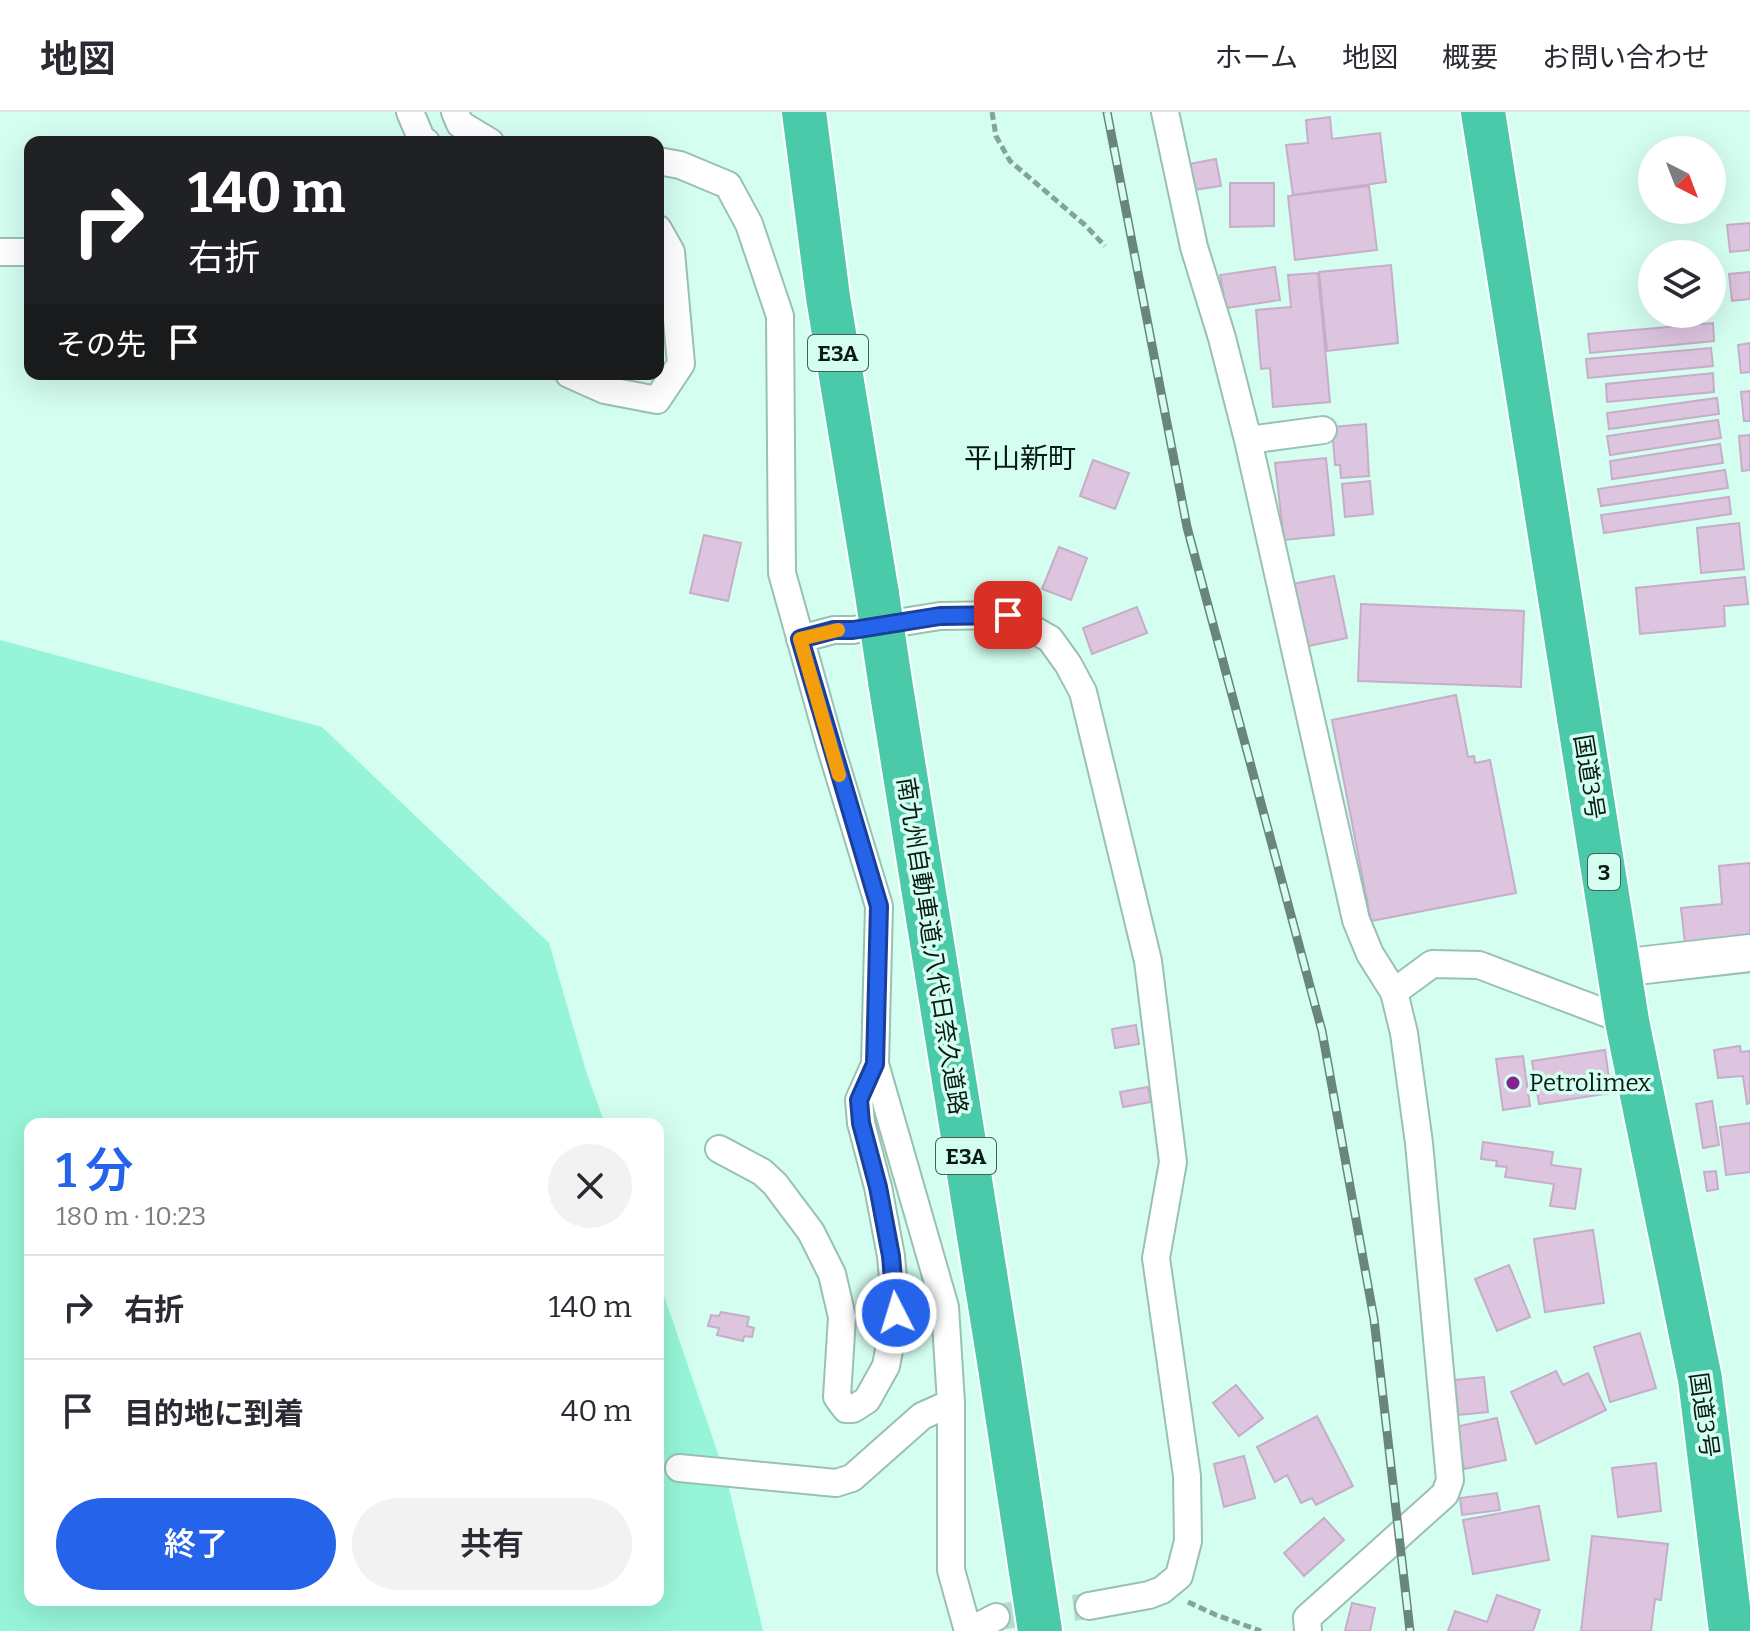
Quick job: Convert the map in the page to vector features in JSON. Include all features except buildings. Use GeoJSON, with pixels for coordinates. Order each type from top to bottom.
{"type":"FeatureCollection","features":[{"type":"Feature","properties":{"kind":"highway","name":"南九州自動車道;八代日奈久道路"},"geometry":{"type":"LineString","coordinates":[[804,112],[828,297],[1040,1631]]}},
{"type":"Feature","properties":{"kind":"highway","name":"南九州自動車道;八代日奈久道路"},"geometry":{"type":"LineString","coordinates":[[828,112],[851,292],[877,594]]}},
{"type":"Feature","properties":{"kind":"highway","name":"国道3号"},"geometry":{"type":"LineString","coordinates":[[1483,112],[1627,1021],[1700,1379],[1731,1631]]}},
{"type":"Feature","properties":{"kind":"street"},"geometry":{"type":"LineString","coordinates":[[410,112],[420,136]]}},
{"type":"Feature","properties":{"kind":"street"},"geometry":{"type":"LineString","coordinates":[[455,112],[460,124],[480,136]]}},
{"type":"Feature","properties":{"kind":"street"},"geometry":{"type":"LineString","coordinates":[[1165,112],[1194,247],[1222,338],[1248,440],[1356,920],[1370,954],[1394,992],[1404,1033],[1419,1143],[1450,1480],[1445,1494],[1307,1618],[1308,1631]]}},
{"type":"Feature","properties":{"kind":"street"},"geometry":{"type":"LineString","coordinates":[[664,162],[680,165],[728,185],[749,224],[780,316],[782,573],[879,906],[875,1064],[945,1307],[951,1403],[951,1570],[969,1631],[996,1617]]}},
{"type":"Feature","properties":{"kind":"street"},"geometry":{"type":"LineString","coordinates":[[582,380],[605,390],[657,400],[681,364],[671,252],[664,240]]}},
{"type":"Feature","properties":{"kind":"street"},"geometry":{"type":"LineString","coordinates":[[0,252],[24,252]]}},
{"type":"Feature","properties":{"kind":"street"},"geometry":{"type":"LineString","coordinates":[[1248,440],[1323,430]]}},
{"type":"Feature","properties":{"kind":"street"},"geometry":{"type":"LineString","coordinates":[[800,639],[834,630],[853,630],[940,616],[1008,615],[1050,639],[1083,692],[1148,961],[1173,1162],[1156,1258],[1187,1476],[1188,1541],[1179,1576],[1162,1590],[1089,1606]]}},
{"type":"Feature","properties":{"kind":"street"},"geometry":{"type":"LineString","coordinates":[[1619,968],[1750,953]]}},
{"type":"Feature","properties":{"kind":"street"},"geometry":{"type":"LineString","coordinates":[[1394,992],[1432,964],[1479,965],[1627,1021]]}},
{"type":"Feature","properties":{"kind":"street"},"geometry":{"type":"LineString","coordinates":[[719,1149],[762,1172],[775,1184],[811,1232],[832,1274],[842,1317],[837,1397],[846,1409],[853,1409],[867,1400],[886,1366],[896,1313],[889,1242],[861,1123],[859,1100],[875,1064]]}},
{"type":"Feature","properties":{"kind":"street"},"geometry":{"type":"LineString","coordinates":[[679,1468],[836,1483],[852,1478],[922,1416],[951,1403]]}},
{"type":"Feature","properties":{"kind":"path"},"geometry":{"type":"LineString","coordinates":[[992,112],[996,136],[1010,161],[1105,246]]}},
{"type":"Feature","properties":{"kind":"path"},"geometry":{"type":"LineString","coordinates":[[1162,1590],[1216,1615],[1261,1631]]}},
{"type":"Feature","properties":{"kind":"green space"},"geometry":{"type":"Polygon","coordinates":[[[0,640],[322,727],[549,943],[603,1118],[24,1118],[24,1606],[664,1606],[664,1296],[727,1480],[763,1631],[0,1631],[0,640]]]}},
{"type":"Feature","properties":{"kind":"tunnel"},"geometry":{"type":"LineString","coordinates":[[996,1617],[1089,1606]]}},
{"type":"Feature","properties":{"kind":"railway"},"geometry":{"type":"LineString","coordinates":[[1107,112],[1187,527],[1322,1031],[1374,1319],[1410,1631]]}},
{"type":"Feature","properties":{"kind":"slow traffic"},"geometry":{"type":"LineString","coordinates":[[838,630],[800,639],[839,775]]}},
{"type":"Feature","properties":{"kind":"place","name":"Petrolimex"},"geometry":{"type":"Point","coordinates":[1513,1083]}},
{"type":"Feature","properties":{"kind":"district","name":"平山新町"},"geometry":{"type":"Point","coordinates":[1020,458]}},
{"type":"Feature","properties":{"kind":"route"},"geometry":{"type":"LineString","coordinates":[[896,1313],[891,1256],[878,1187],[861,1123],[859,1100],[875,1064],[879,906],[800,639],[834,630],[853,630],[940,616],[1008,615]]}}]}
